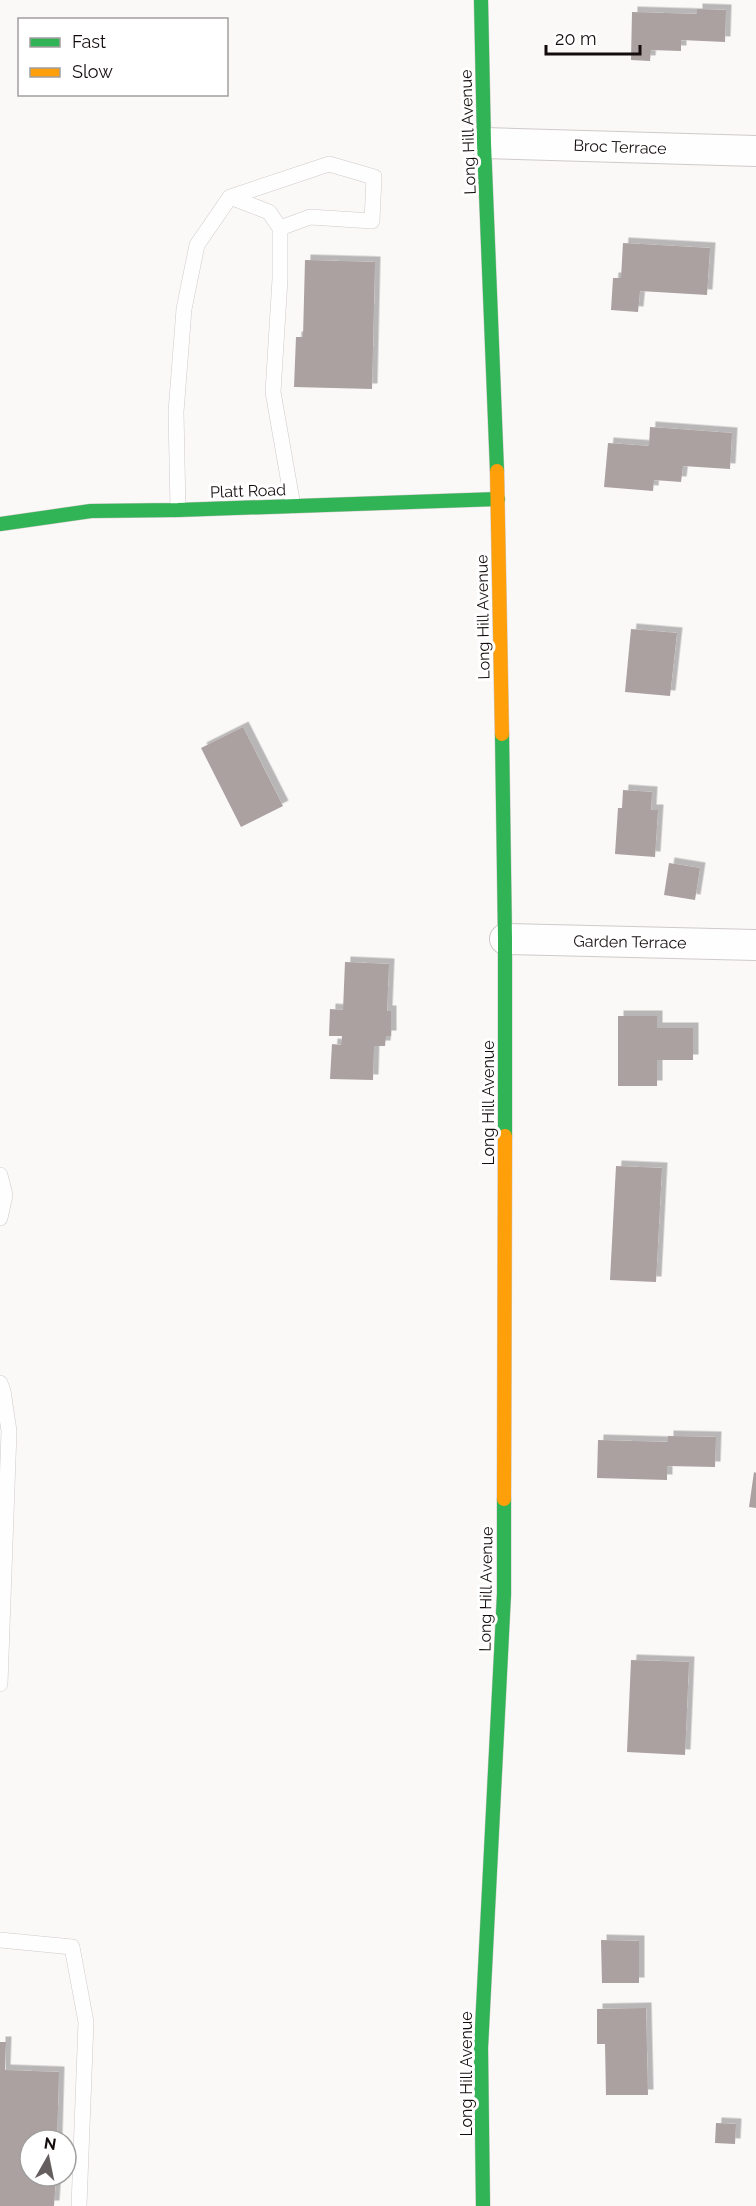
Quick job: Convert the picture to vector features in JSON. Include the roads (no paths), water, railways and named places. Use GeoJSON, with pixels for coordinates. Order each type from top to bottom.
{"type":"FeatureCollection","features":[{"type":"Feature","properties":{"kind":"street","name":"Long Hill Avenue"},"geometry":{"type":"LineString","coordinates":[[481,0],[484,143],[498,499],[505,939],[504,1594],[481,2048],[483,2206]]}},
{"type":"Feature","properties":{"kind":"street","name":"Broc Terrace"},"geometry":{"type":"LineString","coordinates":[[484,143],[756,151]]}},
{"type":"Feature","properties":{"kind":"street","name":"Platt Road"},"geometry":{"type":"LineString","coordinates":[[0,524],[91,511],[498,499]]}},
{"type":"Feature","properties":{"kind":"street","name":"Garden Terrace"},"geometry":{"type":"LineString","coordinates":[[505,939],[756,945]]}},
{"type":"Feature","properties":{"kind":"lane"},"geometry":{"type":"LineString","coordinates":[[178,510],[176,412],[184,309],[197,245],[230,197],[329,164],[374,177],[372,221],[310,217],[280,228]]}},
{"type":"Feature","properties":{"kind":"lane"},"geometry":{"type":"LineString","coordinates":[[230,197],[269,212],[280,228],[280,279],[273,392],[293,506]]}},
{"type":"Feature","properties":{"kind":"lane"},"geometry":{"type":"LineString","coordinates":[[0,1175],[5,1195],[0,1218]]}},
{"type":"Feature","properties":{"kind":"lane"},"geometry":{"type":"LineString","coordinates":[[0,1383],[7,1409],[9,1431],[0,1684]]}},
{"type":"Feature","properties":{"kind":"lane"},"geometry":{"type":"LineString","coordinates":[[0,1940],[72,1947],[86,2022],[79,2206]]}}]}
